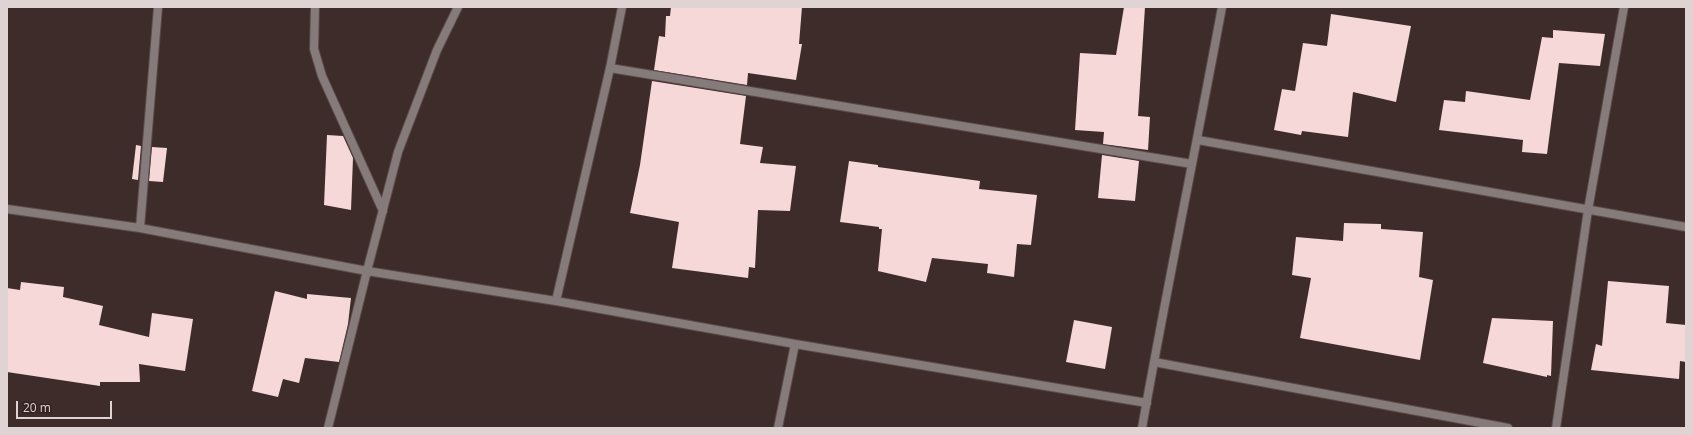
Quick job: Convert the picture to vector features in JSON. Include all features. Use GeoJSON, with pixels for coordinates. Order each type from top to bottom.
{"type":"FeatureCollection","features":[{"type":"Feature","properties":{"kind":"street"},"geometry":{"type":"LineString","coordinates":[[140,228],[158,7]]}},
{"type":"Feature","properties":{"kind":"street"},"geometry":{"type":"LineString","coordinates":[[315,7],[314,49],[322,76],[383,211]]}},
{"type":"Feature","properties":{"kind":"street"},"geometry":{"type":"LineString","coordinates":[[328,428],[398,152],[437,50],[458,7]]}},
{"type":"Feature","properties":{"kind":"street"},"geometry":{"type":"LineString","coordinates":[[556,302],[610,68],[622,7]]}},
{"type":"Feature","properties":{"kind":"street"},"geometry":{"type":"LineString","coordinates":[[1142,428],[1192,164],[1198,140],[1222,7]]}},
{"type":"Feature","properties":{"kind":"street"},"geometry":{"type":"LineString","coordinates":[[1556,428],[1588,210],[1624,7]]}},
{"type":"Feature","properties":{"kind":"street"},"geometry":{"type":"LineString","coordinates":[[610,68],[1192,164]]}},
{"type":"Feature","properties":{"kind":"street"},"geometry":{"type":"LineString","coordinates":[[1198,140],[1588,210],[1686,226]]}},
{"type":"Feature","properties":{"kind":"street"},"geometry":{"type":"LineString","coordinates":[[7,209],[140,228],[367,271],[1147,403]]}},
{"type":"Feature","properties":{"kind":"street"},"geometry":{"type":"LineString","coordinates":[[778,428],[795,344]]}},
{"type":"Feature","properties":{"kind":"street"},"geometry":{"type":"LineString","coordinates":[[1154,362],[1508,428]]}},
{"type":"Feature","properties":{"kind":"building"},"geometry":{"type":"Polygon","coordinates":[[[671,7],[802,7],[799,44],[802,44],[796,80],[748,73],[747,85],[654,70],[659,36],[665,37],[666,16],[670,16],[671,7]]]}},
{"type":"Feature","properties":{"kind":"building"},"geometry":{"type":"Polygon","coordinates":[[[1124,7],[1145,7],[1138,116],[1150,117],[1148,150],[1103,144],[1104,132],[1075,130],[1080,53],[1116,55],[1124,7]]]}},
{"type":"Feature","properties":{"kind":"building"},"geometry":{"type":"Polygon","coordinates":[[[1331,14],[1411,26],[1396,102],[1353,92],[1348,137],[1302,131],[1301,135],[1274,130],[1282,89],[1295,91],[1303,43],[1327,46],[1331,14]]]}},
{"type":"Feature","properties":{"kind":"building"},"geometry":{"type":"Polygon","coordinates":[[[1553,30],[1605,34],[1600,66],[1559,63],[1547,154],[1522,152],[1523,140],[1439,130],[1444,100],[1465,102],[1466,91],[1530,100],[1542,37],[1553,38],[1553,30]]]}},
{"type":"Feature","properties":{"kind":"building"},"geometry":{"type":"Polygon","coordinates":[[[652,81],[746,96],[740,144],[763,147],[760,163],[796,166],[790,211],[758,210],[755,268],[749,267],[748,278],[672,268],[679,222],[630,213],[640,165],[652,81]]]}},
{"type":"Feature","properties":{"kind":"building"},"geometry":{"type":"Polygon","coordinates":[[[327,135],[343,136],[353,158],[351,210],[324,205],[327,135]]]}},
{"type":"Feature","properties":{"kind":"building"},"geometry":{"type":"Polygon","coordinates":[[[136,145],[141,146],[138,180],[132,179],[136,145]]]}},
{"type":"Feature","properties":{"kind":"building"},"geometry":{"type":"Polygon","coordinates":[[[152,147],[167,148],[163,182],[149,181],[152,147]]]}},
{"type":"Feature","properties":{"kind":"building"},"geometry":{"type":"Polygon","coordinates":[[[1102,155],[1139,161],[1135,201],[1098,198],[1102,155]]]}},
{"type":"Feature","properties":{"kind":"building"},"geometry":{"type":"Polygon","coordinates":[[[849,161],[878,165],[878,167],[980,181],[979,189],[1037,195],[1031,245],[1017,244],[1014,277],[987,273],[988,264],[932,258],[926,282],[878,271],[882,229],[879,229],[879,227],[840,222],[849,161]]]}},
{"type":"Feature","properties":{"kind":"building"},"geometry":{"type":"Polygon","coordinates":[[[1344,223],[1381,224],[1381,229],[1423,232],[1419,277],[1433,280],[1420,360],[1300,338],[1311,278],[1292,275],[1296,237],[1343,241],[1344,223]]]}},
{"type":"Feature","properties":{"kind":"building"},"geometry":{"type":"Polygon","coordinates":[[[1608,281],[1669,286],[1666,323],[1686,325],[1686,362],[1680,361],[1679,379],[1591,370],[1596,344],[1602,346],[1608,281]]]}},
{"type":"Feature","properties":{"kind":"building"},"geometry":{"type":"Polygon","coordinates":[[[21,282],[64,287],[63,297],[103,306],[99,325],[149,337],[152,313],[193,319],[185,371],[139,364],[140,382],[100,382],[100,386],[7,372],[7,288],[20,290],[21,282]]]}},
{"type":"Feature","properties":{"kind":"building"},"geometry":{"type":"Polygon","coordinates":[[[275,291],[307,299],[307,294],[351,298],[348,324],[339,362],[305,358],[299,383],[283,379],[278,397],[252,391],[275,291]]]}},
{"type":"Feature","properties":{"kind":"building"},"geometry":{"type":"Polygon","coordinates":[[[1492,318],[1553,321],[1551,376],[1547,375],[1547,377],[1483,363],[1492,318]]]}},
{"type":"Feature","properties":{"kind":"building"},"geometry":{"type":"Polygon","coordinates":[[[1074,320],[1112,327],[1105,369],[1066,362],[1074,320]]]}}]}
